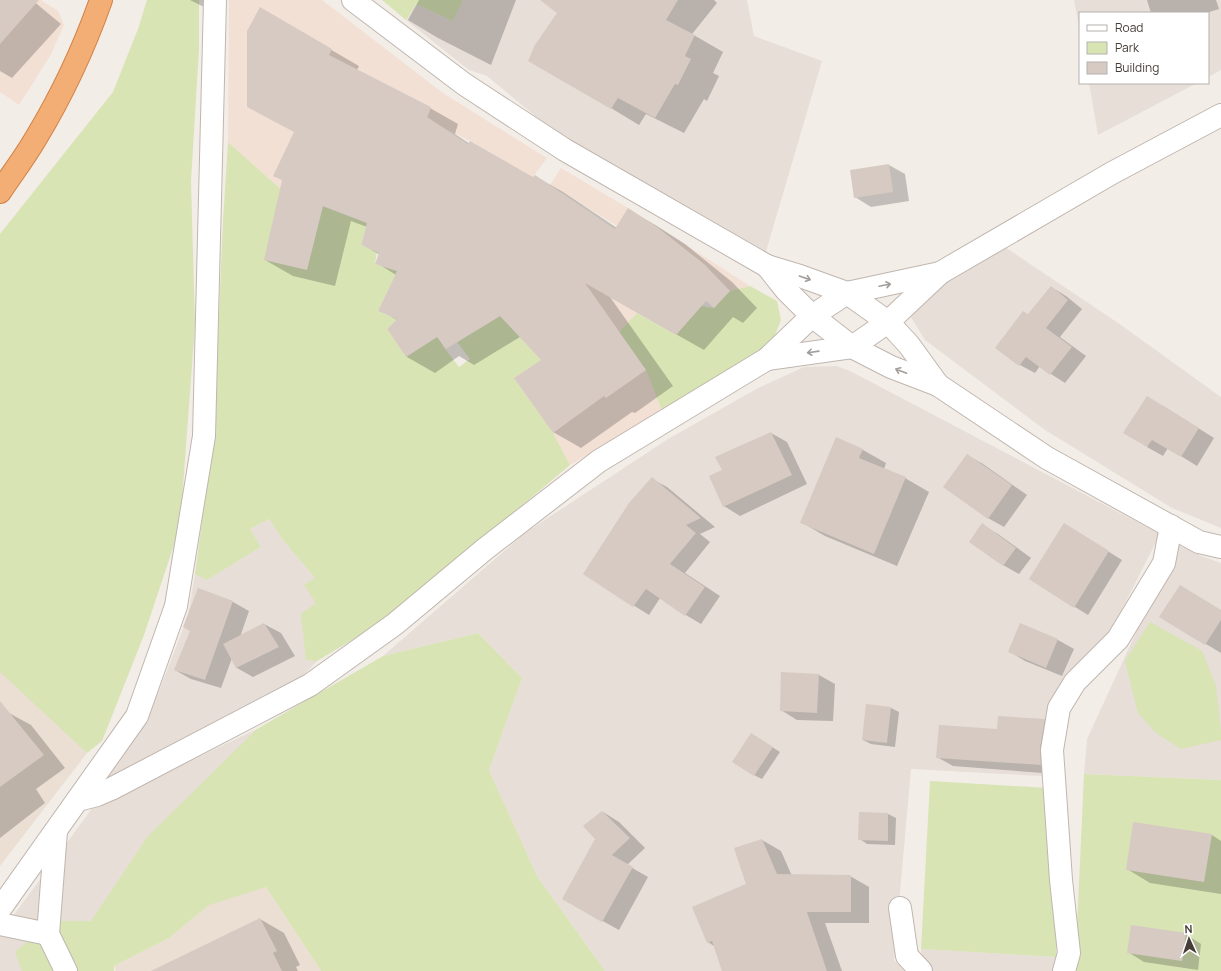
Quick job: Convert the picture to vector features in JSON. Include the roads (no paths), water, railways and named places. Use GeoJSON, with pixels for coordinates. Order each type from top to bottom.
{"type":"FeatureCollection","features":[{"type":"Feature","properties":{"kind":"highway"},"geometry":{"type":"LineString","coordinates":[[0,192],[36,138],[67,81],[89,33],[101,0]]}},
{"type":"Feature","properties":{"kind":"street"},"geometry":{"type":"LineString","coordinates":[[0,909],[137,716],[176,606],[204,436],[215,0]]}},
{"type":"Feature","properties":{"kind":"street"},"geometry":{"type":"LineString","coordinates":[[353,0],[464,84],[559,146],[767,266],[847,292],[888,322],[910,344],[938,385]]}},
{"type":"Feature","properties":{"kind":"street"},"geometry":{"type":"LineString","coordinates":[[766,359],[852,347],[888,322],[940,273],[1112,173],[1221,115]]}},
{"type":"Feature","properties":{"kind":"street"},"geometry":{"type":"LineString","coordinates":[[767,266],[786,290],[812,316],[852,347],[891,367],[938,385],[1047,458],[1199,542],[1221,547]]}},
{"type":"Feature","properties":{"kind":"street"},"geometry":{"type":"LineString","coordinates":[[78,800],[111,789],[310,685],[395,624],[485,549],[599,461],[766,359],[812,316],[847,292],[940,273]]}},
{"type":"Feature","properties":{"kind":"street"},"geometry":{"type":"LineString","coordinates":[[1064,971],[1069,953],[1061,880],[1052,750],[1059,708],[1075,682],[1118,639],[1164,563],[1171,526]]}},
{"type":"Feature","properties":{"kind":"street"},"geometry":{"type":"LineString","coordinates":[[56,831],[48,934],[66,971]]}},
{"type":"Feature","properties":{"kind":"street"},"geometry":{"type":"LineString","coordinates":[[900,908],[907,956],[921,971]]}},
{"type":"Feature","properties":{"kind":"street"},"geometry":{"type":"LineString","coordinates":[[0,924],[48,934]]}}]}
